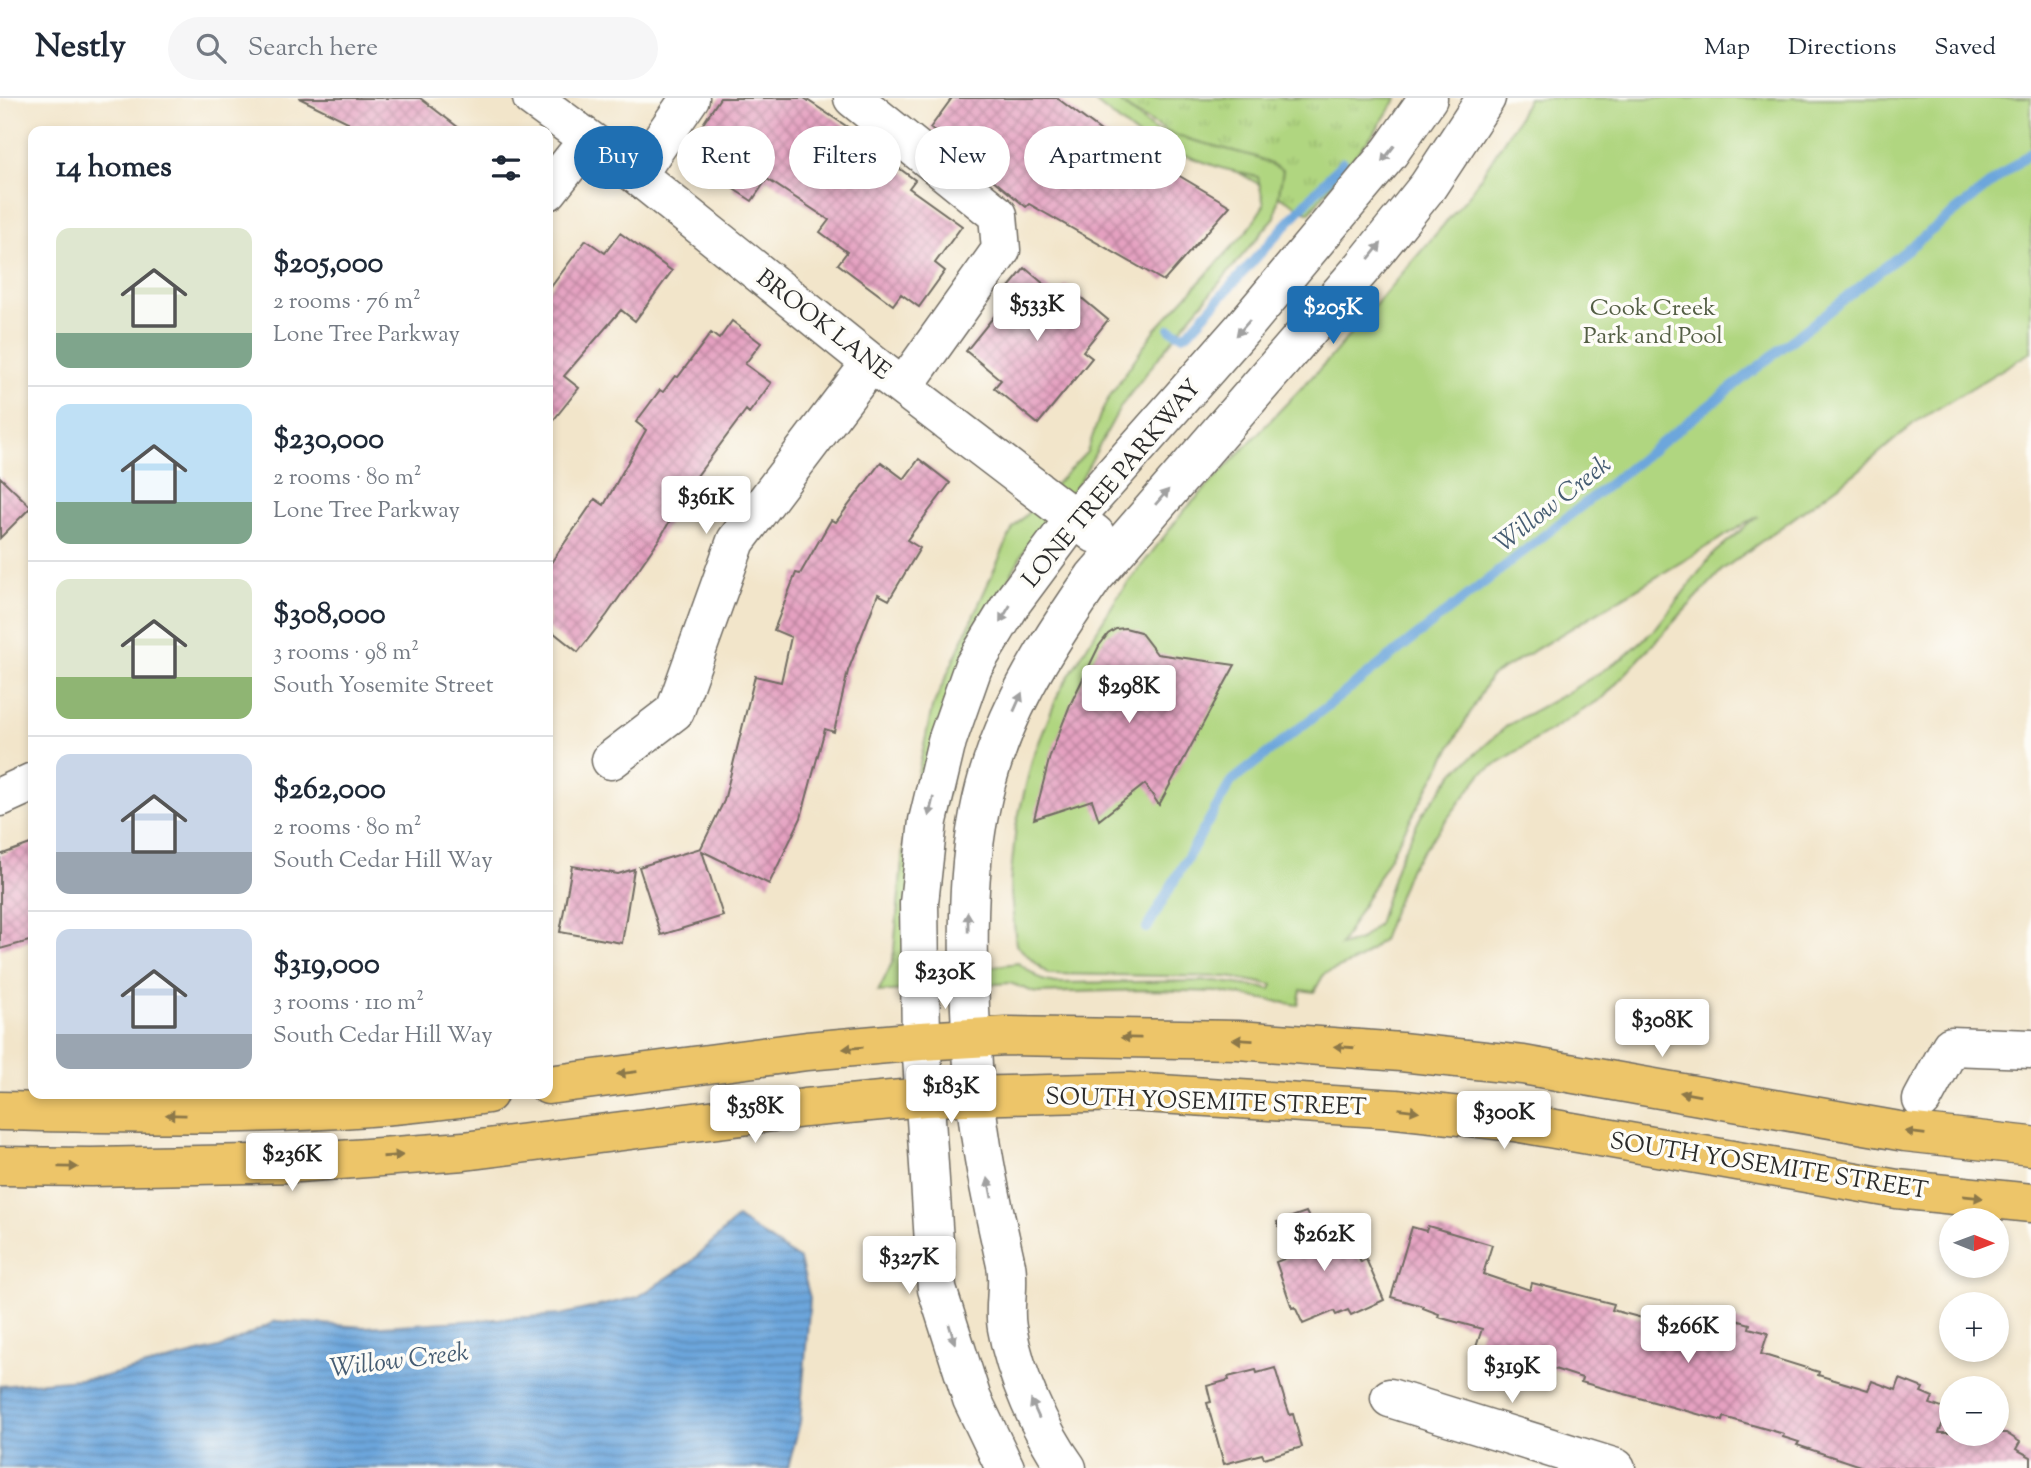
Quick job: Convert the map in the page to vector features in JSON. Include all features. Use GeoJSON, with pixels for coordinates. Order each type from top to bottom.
{"type":"FeatureCollection","features":[{"type":"Feature","properties":{"kind":"main road"},"geometry":{"type":"LineString","coordinates":[[553,1084],[807,1051],[921,1041],[1048,1036],[1238,1040],[1401,1052],[1523,1065],[1905,1132],[2031,1146]]}},
{"type":"Feature","properties":{"kind":"main road","name":"SOUTH YOSEMITE STREET"},"geometry":{"type":"LineString","coordinates":[[0,1166],[298,1163],[464,1151],[805,1108],[924,1097],[1129,1092],[1396,1109],[1515,1122],[1897,1189],[2031,1203]]}},
{"type":"Feature","properties":{"kind":"main road"},"geometry":{"type":"LineString","coordinates":[[0,1111],[184,1115],[274,1113],[445,1099]]}},
{"type":"Feature","properties":{"kind":"street","name":"BROOK LANE"},"geometry":{"type":"LineString","coordinates":[[531,98],[574,130]]}},
{"type":"Feature","properties":{"kind":"street"},"geometry":{"type":"LineString","coordinates":[[663,137],[690,98]]}},
{"type":"Feature","properties":{"kind":"street"},"geometry":{"type":"LineString","coordinates":[[853,98],[998,215],[1001,250],[904,386]]}},
{"type":"Feature","properties":{"kind":"street","name":"LONE TREE PARKWAY"},"geometry":{"type":"LineString","coordinates":[[1005,1468],[972,1399],[937,1289],[921,1041],[919,902],[928,821],[947,741],[973,667],[1013,601],[1074,519],[1242,330],[1390,152],[1428,98]]}},
{"type":"Feature","properties":{"kind":"street","name":"LONE TREE PARKWAY"},"geometry":{"type":"LineString","coordinates":[[1068,1468],[1051,1445],[1025,1388],[1006,1326],[1008,1277],[974,1094],[968,905],[976,830],[995,753],[1022,693],[1058,630],[1094,577],[1362,268],[1428,186],[1486,98]]}},
{"type":"Feature","properties":{"kind":"street"},"geometry":{"type":"LineString","coordinates":[[553,185],[574,158]]}},
{"type":"Feature","properties":{"kind":"street","name":"BROOK LANE"},"geometry":{"type":"LineString","coordinates":[[654,189],[871,363],[1074,519],[1117,548]]}},
{"type":"Feature","properties":{"kind":"street"},"geometry":{"type":"LineString","coordinates":[[611,760],[675,711],[736,541],[871,363]]}},
{"type":"Feature","properties":{"kind":"street"},"geometry":{"type":"LineString","coordinates":[[0,797],[28,784]]}},
{"type":"Feature","properties":{"kind":"street"},"geometry":{"type":"LineString","coordinates":[[1922,1100],[1951,1045],[2031,1049]]}},
{"type":"Feature","properties":{"kind":"street"},"geometry":{"type":"LineString","coordinates":[[1390,1398],[1616,1468]]}},
{"type":"Feature","properties":{"kind":"green space","name":"Cook Creek Park and Pool"},"geometry":{"type":"Polygon","coordinates":[[[1090,98],[1115,98],[1149,126],[1125,126],[1090,98]]]}},
{"type":"Feature","properties":{"kind":"green space"},"geometry":{"type":"Polygon","coordinates":[[[1113,98],[1397,98],[1376,130],[1309,213],[1186,142],[1186,126],[1158,126],[1113,98]]]}},
{"type":"Feature","properties":{"kind":"green space","name":"Cook Creek Park and Pool"},"geometry":{"type":"Polygon","coordinates":[[[1528,98],[2031,98],[2031,352],[1914,423],[1857,472],[1722,570],[1604,697],[1482,773],[1409,869],[1382,940],[1360,959],[1324,974],[1314,992],[1301,990],[1298,1005],[1221,992],[1148,990],[1036,993],[1010,983],[878,992],[893,961],[904,839],[932,708],[1013,528],[1087,452],[1100,415],[1111,394],[1155,330],[1248,230],[1264,205],[1258,177],[1186,156],[1186,138],[1256,157],[1283,170],[1275,217],[1187,321],[1121,406],[1079,483],[1025,549],[984,624],[906,977],[1018,963],[1042,980],[1055,983],[1215,981],[1271,989],[1273,985],[1228,977],[1048,974],[1016,945],[1010,883],[1016,826],[1032,760],[1059,692],[1118,596],[1184,511],[1329,359],[1470,194],[1528,98]],[[1758,516],[1490,677],[1340,946],[1360,940],[1378,924],[1398,862],[1422,814],[1455,772],[1508,725],[1623,658],[1655,629],[1714,553],[1758,516]]]}},
{"type":"Feature","properties":{"kind":"water"},"geometry":{"type":"Polygon","coordinates":[[[737,1218],[800,1260],[810,1298],[800,1422],[788,1468],[0,1468],[0,1386],[102,1377],[223,1347],[276,1321],[365,1327],[560,1315],[638,1297],[691,1262],[737,1218]]]}},
{"type":"Feature","properties":{"kind":"building"},"geometry":{"type":"Polygon","coordinates":[[[299,98],[420,98],[456,126],[345,126],[348,122],[299,98]]]}},
{"type":"Feature","properties":{"kind":"building"},"geometry":{"type":"Polygon","coordinates":[[[720,98],[804,98],[846,126],[789,126],[789,189],[901,189],[901,170],[915,180],[909,188],[962,226],[935,263],[945,271],[919,307],[901,294],[893,305],[838,264],[847,252],[820,232],[829,220],[775,184],[775,126],[702,126],[720,98]]]}},
{"type":"Feature","properties":{"kind":"building"},"geometry":{"type":"Polygon","coordinates":[[[952,98],[1057,98],[1094,126],[1024,126],[1024,189],[1186,189],[1186,180],[1230,206],[1164,281],[1029,204],[1026,207],[1004,189],[1010,189],[1010,126],[931,126],[952,98]]]}},
{"type":"Feature","properties":{"kind":"building"},"geometry":{"type":"Polygon","coordinates":[[[734,189],[760,189],[752,201],[734,189]]]}},
{"type":"Feature","properties":{"kind":"building"},"geometry":{"type":"Polygon","coordinates":[[[620,233],[672,271],[635,321],[621,310],[564,376],[579,388],[553,421],[553,284],[586,240],[605,253],[620,233]]]}},
{"type":"Feature","properties":{"kind":"building"},"geometry":{"type":"Polygon","coordinates":[[[1025,268],[1057,295],[1066,285],[1108,320],[1083,351],[1092,358],[1038,424],[994,388],[1001,380],[966,351],[1004,304],[999,299],[1025,268]]]}},
{"type":"Feature","properties":{"kind":"building"},"geometry":{"type":"Polygon","coordinates":[[[732,321],[761,343],[745,364],[771,383],[749,413],[746,410],[691,484],[660,538],[578,652],[553,632],[553,560],[595,499],[604,505],[646,430],[636,422],[660,390],[663,392],[675,376],[678,377],[711,333],[719,339],[732,321]]]}},
{"type":"Feature","properties":{"kind":"building"},"geometry":{"type":"Polygon","coordinates":[[[919,459],[950,483],[907,540],[920,548],[889,600],[878,594],[848,671],[834,732],[825,729],[801,818],[769,884],[702,851],[723,916],[661,935],[639,867],[701,848],[724,801],[755,676],[781,682],[791,637],[774,630],[796,573],[800,574],[831,520],[836,522],[881,462],[904,479],[919,459]]]}},
{"type":"Feature","properties":{"kind":"building"},"geometry":{"type":"Polygon","coordinates":[[[0,477],[28,504],[28,510],[0,538],[0,477]]]}},
{"type":"Feature","properties":{"kind":"building"},"geometry":{"type":"Polygon","coordinates":[[[1125,628],[1140,632],[1157,654],[1235,665],[1159,805],[1145,784],[1099,820],[1092,800],[1034,819],[1050,756],[1070,705],[1099,646],[1108,634],[1125,628]]]}},
{"type":"Feature","properties":{"kind":"building"},"geometry":{"type":"Polygon","coordinates":[[[28,845],[28,941],[0,949],[0,855],[28,845]]]}},
{"type":"Feature","properties":{"kind":"building"},"geometry":{"type":"Polygon","coordinates":[[[572,866],[618,874],[634,869],[622,943],[560,932],[572,866]]]}},
{"type":"Feature","properties":{"kind":"building"},"geometry":{"type":"Polygon","coordinates":[[[1306,1212],[1322,1243],[1347,1231],[1361,1262],[1366,1259],[1384,1300],[1351,1315],[1348,1310],[1336,1315],[1334,1311],[1303,1324],[1295,1307],[1292,1308],[1276,1262],[1291,1256],[1277,1222],[1306,1212]]]}},
{"type":"Feature","properties":{"kind":"building"},"geometry":{"type":"Polygon","coordinates":[[[1428,1226],[1492,1245],[1483,1274],[1530,1290],[1532,1283],[1614,1304],[1612,1310],[1684,1329],[1690,1310],[1711,1317],[1712,1313],[1750,1324],[1749,1328],[1768,1333],[1761,1354],[1819,1372],[1818,1375],[1868,1390],[1872,1381],[1896,1390],[1900,1379],[1923,1388],[1921,1392],[1933,1397],[1930,1404],[1939,1407],[1939,1446],[2009,1446],[2009,1435],[2020,1442],[2016,1449],[2031,1457],[2031,1468],[1866,1468],[1797,1445],[1799,1442],[1783,1437],[1784,1434],[1724,1417],[1723,1421],[1581,1382],[1582,1378],[1524,1359],[1523,1362],[1510,1357],[1507,1364],[1474,1353],[1482,1329],[1438,1317],[1439,1314],[1423,1306],[1391,1297],[1412,1227],[1426,1231],[1428,1226]]]}},
{"type":"Feature","properties":{"kind":"building"},"geometry":{"type":"Polygon","coordinates":[[[1275,1368],[1290,1415],[1293,1414],[1302,1447],[1264,1458],[1262,1454],[1224,1464],[1207,1403],[1211,1402],[1207,1386],[1229,1380],[1228,1377],[1275,1368]]]}},
{"type":"Feature","properties":{"kind":"waterway","name":"Willow Creek"},"geometry":{"type":"LineString","coordinates":[[1147,928],[1231,782],[2031,152]]}},
{"type":"Feature","properties":{"kind":"waterway"},"geometry":{"type":"LineString","coordinates":[[1170,329],[1182,335],[1188,333],[1343,162]]}}]}
